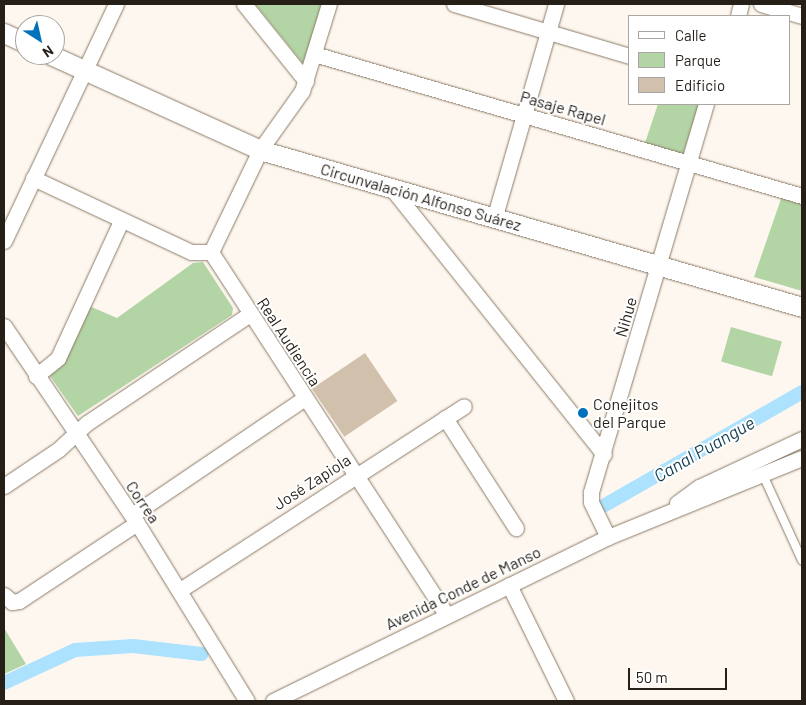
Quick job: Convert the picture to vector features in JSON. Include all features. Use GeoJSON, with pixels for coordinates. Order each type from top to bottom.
{"type":"FeatureCollection","features":[{"type":"Feature","properties":{"kind":"street"},"geometry":{"type":"LineString","coordinates":[[4,241],[116,4]]}},
{"type":"Feature","properties":{"kind":"street"},"geometry":{"type":"LineString","coordinates":[[244,4],[306,81]]}},
{"type":"Feature","properties":{"kind":"street"},"geometry":{"type":"LineString","coordinates":[[33,178],[192,252],[211,252],[260,150],[306,81],[329,4]]}},
{"type":"Feature","properties":{"kind":"street"},"geometry":{"type":"LineString","coordinates":[[454,4],[628,55]]}},
{"type":"Feature","properties":{"kind":"street"},"geometry":{"type":"LineString","coordinates":[[494,219],[556,4]]}},
{"type":"Feature","properties":{"kind":"street"},"geometry":{"type":"LineString","coordinates":[[761,4],[802,16]]}},
{"type":"Feature","properties":{"kind":"street","name":"Pasaje Rapel"},"geometry":{"type":"LineString","coordinates":[[314,54],[802,196]]}},
{"type":"Feature","properties":{"kind":"street","name":"Circunvalación Alfonso Suárez"},"geometry":{"type":"LineString","coordinates":[[65,61],[260,150],[802,307]]}},
{"type":"Feature","properties":{"kind":"street","name":"Ñihue"},"geometry":{"type":"LineString","coordinates":[[608,537],[591,502],[706,105]]}},
{"type":"Feature","properties":{"kind":"street"},"geometry":{"type":"LineString","coordinates":[[394,190],[604,454]]}},
{"type":"Feature","properties":{"kind":"street"},"geometry":{"type":"LineString","coordinates":[[36,376],[58,358],[122,221]]}},
{"type":"Feature","properties":{"kind":"street","name":"Real Audiencia"},"geometry":{"type":"LineString","coordinates":[[211,252],[446,614]]}},
{"type":"Feature","properties":{"kind":"street"},"geometry":{"type":"LineString","coordinates":[[4,486],[250,314]]}},
{"type":"Feature","properties":{"kind":"street","name":"Correa"},"geometry":{"type":"LineString","coordinates":[[4,326],[9,347],[36,376],[75,436],[135,519],[247,701]]}},
{"type":"Feature","properties":{"kind":"street"},"geometry":{"type":"LineString","coordinates":[[8,599],[135,519],[305,398]]}},
{"type":"Feature","properties":{"kind":"street","name":"José Zapiola"},"geometry":{"type":"LineString","coordinates":[[180,590],[355,474],[464,406]]}},
{"type":"Feature","properties":{"kind":"street"},"geometry":{"type":"LineString","coordinates":[[445,418],[516,528]]}},
{"type":"Feature","properties":{"kind":"street","name":"Avenida Conde de Manso"},"geometry":{"type":"LineString","coordinates":[[670,509],[699,487],[802,440]]}},
{"type":"Feature","properties":{"kind":"street","name":"Avenida Conde de Manso"},"geometry":{"type":"LineString","coordinates":[[273,701],[446,614],[608,537],[670,509],[763,475],[802,458]]}},
{"type":"Feature","properties":{"kind":"street"},"geometry":{"type":"LineString","coordinates":[[509,585],[566,701]]}},
{"type":"Feature","properties":{"kind":"lane"},"geometry":{"type":"LineString","coordinates":[[763,475],[802,560]]}},
{"type":"Feature","properties":{"kind":"green space"},"geometry":{"type":"Polygon","coordinates":[[[255,4],[324,4],[305,66],[255,4]]]}},
{"type":"Feature","properties":{"kind":"green space"},"geometry":{"type":"Polygon","coordinates":[[[658,105],[699,105],[682,158],[644,146],[658,105]]]}},
{"type":"Feature","properties":{"kind":"green space"},"geometry":{"type":"Polygon","coordinates":[[[782,196],[802,202],[802,291],[754,277],[782,196]]]}},
{"type":"Feature","properties":{"kind":"green space"},"geometry":{"type":"Polygon","coordinates":[[[203,262],[233,308],[232,315],[78,416],[47,372],[87,305],[117,318],[193,263],[203,262]]]}},
{"type":"Feature","properties":{"kind":"green space"},"geometry":{"type":"Polygon","coordinates":[[[731,327],[782,342],[772,376],[721,362],[731,327]]]}},
{"type":"Feature","properties":{"kind":"green space"},"geometry":{"type":"Polygon","coordinates":[[[4,628],[26,664],[4,674],[4,628]]]}},
{"type":"Feature","properties":{"kind":"building"},"geometry":{"type":"Polygon","coordinates":[[[365,353],[397,401],[344,437],[312,389],[365,353]]]}},
{"type":"Feature","properties":{"kind":"waterway","name":"Canal Puangue"},"geometry":{"type":"LineString","coordinates":[[605,505],[802,392]]}},
{"type":"Feature","properties":{"kind":"waterway","name":"Canal Puangue"},"geometry":{"type":"LineString","coordinates":[[4,683],[75,650],[133,646],[202,654]]}},
{"type":"Feature","properties":{"kind":"place","name":"Conejitos del Parque"},"geometry":{"type":"Point","coordinates":[583,413]}}]}
